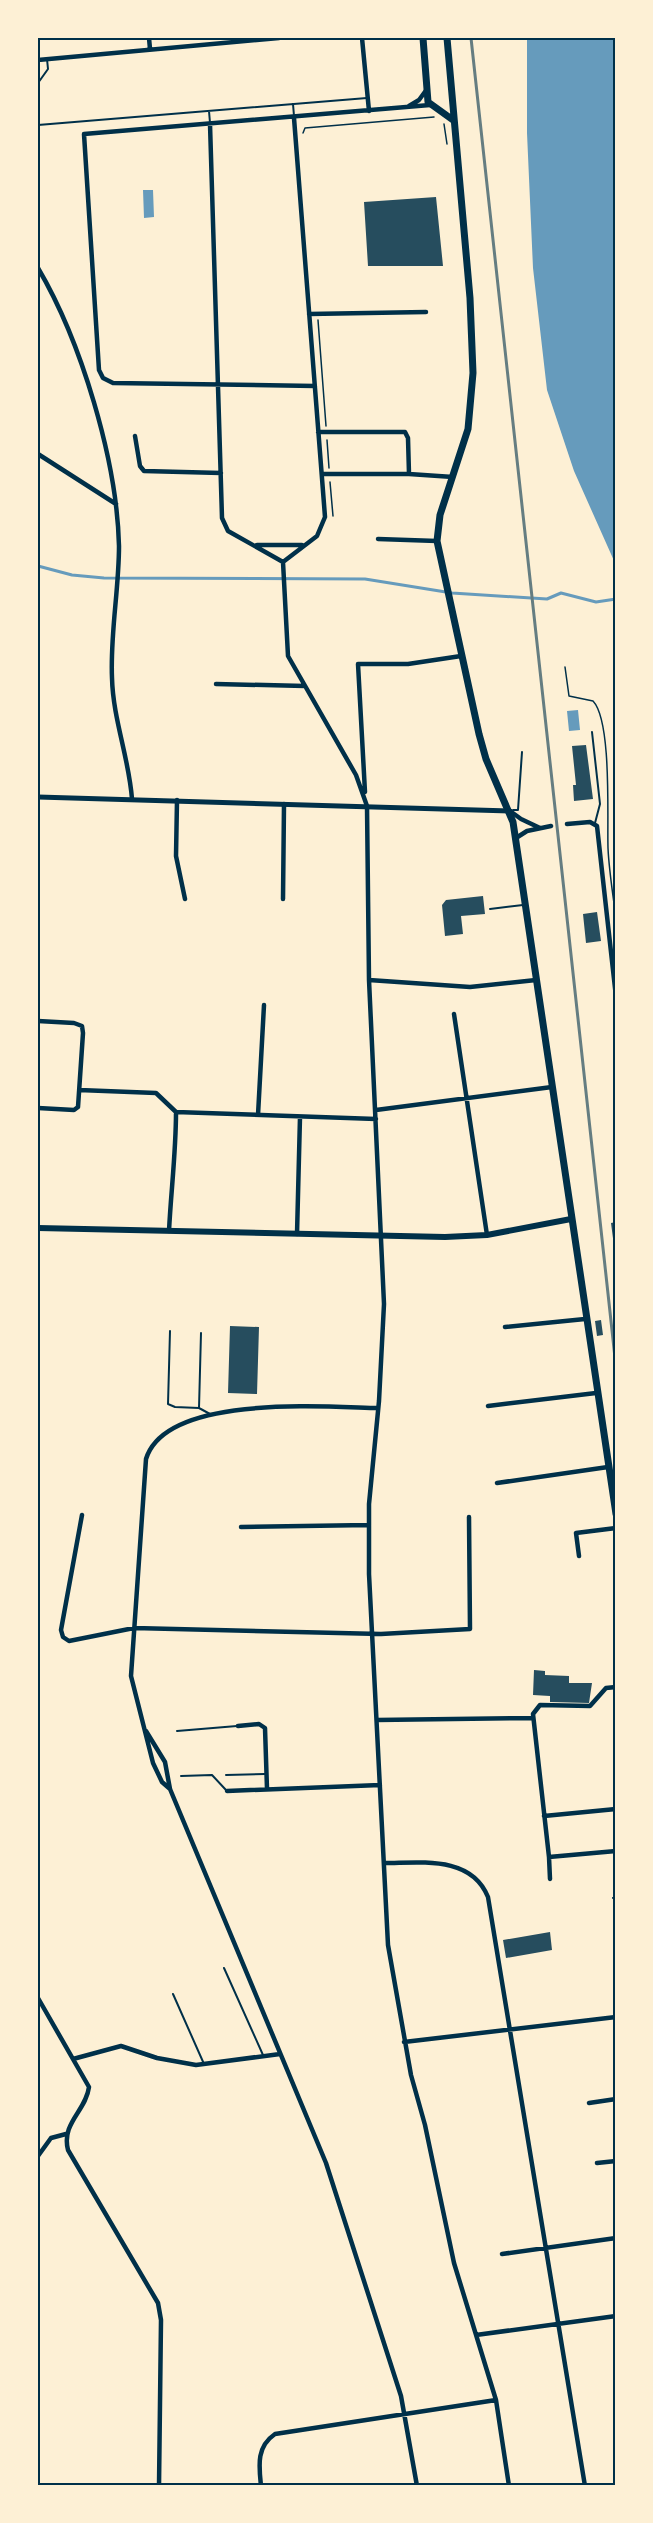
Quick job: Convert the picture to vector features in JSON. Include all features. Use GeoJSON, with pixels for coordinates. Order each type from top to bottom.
{"type":"FeatureCollection","features":[{"type":"Feature","properties":{"kind":"main road"},"geometry":{"type":"LineString","coordinates":[[447,38],[473,373],[468,429],[438,522],[437,541],[440,564],[486,759],[510,811],[516,838],[615,1514]]}},
{"type":"Feature","properties":{"kind":"main road"},"geometry":{"type":"LineString","coordinates":[[421,39],[430,105],[455,122]]}},
{"type":"Feature","properties":{"kind":"main road"},"geometry":{"type":"LineString","coordinates":[[440,113],[451,101]]}},
{"type":"Feature","properties":{"kind":"main road"},"geometry":{"type":"LineString","coordinates":[[38,1228],[297,1235],[487,1235],[571,1219]]}},
{"type":"Feature","properties":{"kind":"street"},"geometry":{"type":"LineString","coordinates":[[149,38],[150,49]]}},
{"type":"Feature","properties":{"kind":"street"},"geometry":{"type":"LineString","coordinates":[[38,53],[38,60],[231,40],[279,38]]}},
{"type":"Feature","properties":{"kind":"street"},"geometry":{"type":"LineString","coordinates":[[362,38],[369,111]]}},
{"type":"Feature","properties":{"kind":"street"},"geometry":{"type":"LineString","coordinates":[[404,109],[419,100],[427,90]]}},
{"type":"Feature","properties":{"kind":"street"},"geometry":{"type":"LineString","coordinates":[[315,386],[113,384],[100,375],[84,134],[404,109],[430,105]]}},
{"type":"Feature","properties":{"kind":"street"},"geometry":{"type":"LineString","coordinates":[[294,118],[325,517],[323,527],[317,536],[302,545],[283,562],[286,650],[365,794]]}},
{"type":"Feature","properties":{"kind":"street"},"geometry":{"type":"LineString","coordinates":[[210,124],[224,528],[283,562]]}},
{"type":"Feature","properties":{"kind":"street"},"geometry":{"type":"LineString","coordinates":[[38,268],[56,303],[105,441],[116,504],[118,570],[112,684],[132,799]]}},
{"type":"Feature","properties":{"kind":"street"},"geometry":{"type":"LineString","coordinates":[[309,314],[426,312]]}},
{"type":"Feature","properties":{"kind":"street"},"geometry":{"type":"LineString","coordinates":[[318,432],[406,432],[409,474]]}},
{"type":"Feature","properties":{"kind":"street"},"geometry":{"type":"LineString","coordinates":[[135,436],[140,466],[144,471],[221,473]]}},
{"type":"Feature","properties":{"kind":"street"},"geometry":{"type":"LineString","coordinates":[[38,454],[116,504]]}},
{"type":"Feature","properties":{"kind":"street"},"geometry":{"type":"LineString","coordinates":[[322,474],[409,474],[453,477]]}},
{"type":"Feature","properties":{"kind":"street"},"geometry":{"type":"LineString","coordinates":[[378,539],[437,541]]}},
{"type":"Feature","properties":{"kind":"street"},"geometry":{"type":"LineString","coordinates":[[253,544],[302,545]]}},
{"type":"Feature","properties":{"kind":"street"},"geometry":{"type":"LineString","coordinates":[[461,656],[408,664],[358,664],[366,775],[369,980],[384,1311],[369,1525],[372,1633],[388,1945],[404,2042],[425,2125],[454,2263],[496,2400],[509,2486]]}},
{"type":"Feature","properties":{"kind":"street"},"geometry":{"type":"LineString","coordinates":[[216,684],[305,686]]}},
{"type":"Feature","properties":{"kind":"street"},"geometry":{"type":"LineString","coordinates":[[38,797],[510,811],[540,828]]}},
{"type":"Feature","properties":{"kind":"street"},"geometry":{"type":"LineString","coordinates":[[177,801],[176,856],[185,899]]}},
{"type":"Feature","properties":{"kind":"street"},"geometry":{"type":"LineString","coordinates":[[283,899],[284,804]]}},
{"type":"Feature","properties":{"kind":"street"},"geometry":{"type":"LineString","coordinates":[[567,824],[595,824],[615,997]]}},
{"type":"Feature","properties":{"kind":"street"},"geometry":{"type":"LineString","coordinates":[[516,838],[551,826]]}},
{"type":"Feature","properties":{"kind":"street"},"geometry":{"type":"LineString","coordinates":[[369,980],[470,987],[536,980]]}},
{"type":"Feature","properties":{"kind":"street"},"geometry":{"type":"LineString","coordinates":[[258,1115],[264,1005]]}},
{"type":"Feature","properties":{"kind":"street"},"geometry":{"type":"LineString","coordinates":[[454,1014],[487,1235]]}},
{"type":"Feature","properties":{"kind":"street"},"geometry":{"type":"LineString","coordinates":[[38,1021],[74,1023],[82,1026],[78,1107],[74,1110],[38,1108]]}},
{"type":"Feature","properties":{"kind":"street"},"geometry":{"type":"LineString","coordinates":[[376,1110],[552,1087]]}},
{"type":"Feature","properties":{"kind":"street"},"geometry":{"type":"LineString","coordinates":[[79,1090],[156,1093],[176,1112],[376,1119]]}},
{"type":"Feature","properties":{"kind":"street"},"geometry":{"type":"LineString","coordinates":[[169,1232],[171,1185],[176,1156],[176,1112]]}},
{"type":"Feature","properties":{"kind":"street"},"geometry":{"type":"LineString","coordinates":[[297,1235],[300,1117]]}},
{"type":"Feature","properties":{"kind":"street"},"geometry":{"type":"LineString","coordinates":[[505,1327],[585,1318]]}},
{"type":"Feature","properties":{"kind":"street"},"geometry":{"type":"LineString","coordinates":[[488,1406],[597,1393]]}},
{"type":"Feature","properties":{"kind":"street"},"geometry":{"type":"LineString","coordinates":[[170,1790],[156,1771],[132,1687],[134,1628],[149,1451],[155,1440],[168,1430],[213,1415],[271,1407],[378,1408]]}},
{"type":"Feature","properties":{"kind":"street"},"geometry":{"type":"LineString","coordinates":[[497,1483],[608,1467]]}},
{"type":"Feature","properties":{"kind":"street"},"geometry":{"type":"LineString","coordinates":[[82,1515],[62,1636],[71,1641],[134,1628],[372,1633],[471,1629],[469,1517]]}},
{"type":"Feature","properties":{"kind":"street"},"geometry":{"type":"LineString","coordinates":[[241,1527],[369,1525]]}},
{"type":"Feature","properties":{"kind":"street"},"geometry":{"type":"LineString","coordinates":[[579,1556],[576,1533],[615,1528]]}},
{"type":"Feature","properties":{"kind":"street"},"geometry":{"type":"LineString","coordinates":[[550,1880],[533,1718],[535,1707],[543,1705],[590,1706],[606,1688],[615,1687]]}},
{"type":"Feature","properties":{"kind":"street"},"geometry":{"type":"LineString","coordinates":[[376,1720],[533,1718]]}},
{"type":"Feature","properties":{"kind":"street"},"geometry":{"type":"LineString","coordinates":[[238,1726],[259,1724],[265,1728],[267,1790]]}},
{"type":"Feature","properties":{"kind":"street"},"geometry":{"type":"LineString","coordinates":[[146,1731],[165,1762],[170,1790],[326,2163],[405,2416],[417,2486]]}},
{"type":"Feature","properties":{"kind":"street"},"geometry":{"type":"LineString","coordinates":[[227,1791],[380,1785]]}},
{"type":"Feature","properties":{"kind":"street"},"geometry":{"type":"LineString","coordinates":[[544,1816],[615,1809]]}},
{"type":"Feature","properties":{"kind":"street"},"geometry":{"type":"LineString","coordinates":[[549,1857],[615,1851]]}},
{"type":"Feature","properties":{"kind":"street"},"geometry":{"type":"LineString","coordinates":[[384,1863],[443,1864],[468,1873],[482,1884],[488,1897],[585,2486]]}},
{"type":"Feature","properties":{"kind":"street"},"geometry":{"type":"LineString","coordinates":[[38,1998],[89,2086],[66,2134],[71,2157],[136,2261],[158,2303],[161,2320],[159,2486]]}},
{"type":"Feature","properties":{"kind":"street"},"geometry":{"type":"LineString","coordinates":[[404,2042],[615,2017]]}},
{"type":"Feature","properties":{"kind":"street"},"geometry":{"type":"LineString","coordinates":[[73,2058],[121,2046],[162,2059],[204,2064],[264,2058],[280,2054]]}},
{"type":"Feature","properties":{"kind":"street"},"geometry":{"type":"LineString","coordinates":[[589,2103],[615,2099]]}},
{"type":"Feature","properties":{"kind":"street"},"geometry":{"type":"LineString","coordinates":[[38,2156],[51,2138],[66,2134]]}},
{"type":"Feature","properties":{"kind":"street"},"geometry":{"type":"LineString","coordinates":[[597,2163],[615,2161]]}},
{"type":"Feature","properties":{"kind":"street"},"geometry":{"type":"LineString","coordinates":[[502,2254],[615,2238]]}},
{"type":"Feature","properties":{"kind":"street"},"geometry":{"type":"LineString","coordinates":[[476,2335],[615,2316]]}},
{"type":"Feature","properties":{"kind":"street"},"geometry":{"type":"LineString","coordinates":[[261,2486],[260,2453],[263,2444],[274,2434],[405,2416],[496,2400]]}},
{"type":"Feature","properties":{"kind":"lane"},"geometry":{"type":"LineString","coordinates":[[38,83],[47,70],[47,59]]}},
{"type":"Feature","properties":{"kind":"lane"},"geometry":{"type":"LineString","coordinates":[[38,125],[367,98]]}},
{"type":"Feature","properties":{"kind":"lane"},"geometry":{"type":"LineString","coordinates":[[293,104],[294,118]]}},
{"type":"Feature","properties":{"kind":"lane"},"geometry":{"type":"LineString","coordinates":[[209,111],[210,124]]}},
{"type":"Feature","properties":{"kind":"lane"},"geometry":{"type":"LineString","coordinates":[[592,732],[600,804],[595,824]]}},
{"type":"Feature","properties":{"kind":"lane"},"geometry":{"type":"LineString","coordinates":[[510,811],[518,810],[522,752]]}},
{"type":"Feature","properties":{"kind":"lane"},"geometry":{"type":"LineString","coordinates":[[490,909],[526,904]]}},
{"type":"Feature","properties":{"kind":"lane"},"geometry":{"type":"LineString","coordinates":[[170,1331],[168,1404],[175,1407],[199,1408],[213,1415]]}},
{"type":"Feature","properties":{"kind":"lane"},"geometry":{"type":"LineString","coordinates":[[199,1408],[201,1333]]}},
{"type":"Feature","properties":{"kind":"lane"},"geometry":{"type":"LineString","coordinates":[[177,1731],[238,1726]]}},
{"type":"Feature","properties":{"kind":"lane"},"geometry":{"type":"LineString","coordinates":[[226,1775],[268,1774]]}},
{"type":"Feature","properties":{"kind":"lane"},"geometry":{"type":"LineString","coordinates":[[181,1776],[212,1775],[227,1791]]}},
{"type":"Feature","properties":{"kind":"lane"},"geometry":{"type":"LineString","coordinates":[[224,1968],[264,2058]]}},
{"type":"Feature","properties":{"kind":"lane"},"geometry":{"type":"LineString","coordinates":[[173,1994],[204,2064]]}},
{"type":"Feature","properties":{"kind":"path"},"geometry":{"type":"LineString","coordinates":[[303,142],[305,128],[440,113]]}},
{"type":"Feature","properties":{"kind":"path"},"geometry":{"type":"LineString","coordinates":[[442,120],[447,144]]}},
{"type":"Feature","properties":{"kind":"path"},"geometry":{"type":"LineString","coordinates":[[317,314],[333,516]]}},
{"type":"Feature","properties":{"kind":"path"},"geometry":{"type":"LineString","coordinates":[[565,667],[569,696],[593,701],[599,711],[609,784],[608,848],[615,918]]}},
{"type":"Feature","properties":{"kind":"water"},"geometry":{"type":"Polygon","coordinates":[[[527,38],[615,38],[615,563],[574,471],[547,390],[533,268],[527,133],[527,38]]]}},
{"type":"Feature","properties":{"kind":"water"},"geometry":{"type":"Polygon","coordinates":[[[143,190],[153,190],[154,217],[144,218],[143,190]]]}},
{"type":"Feature","properties":{"kind":"water"},"geometry":{"type":"Polygon","coordinates":[[[578,710],[580,730],[569,731],[567,711],[578,710]]]}},
{"type":"Feature","properties":{"kind":"building"},"geometry":{"type":"Polygon","coordinates":[[[436,197],[443,266],[368,266],[364,202],[436,197]]]}},
{"type":"Feature","properties":{"kind":"building"},"geometry":{"type":"Polygon","coordinates":[[[586,745],[593,799],[574,801],[573,785],[576,785],[572,746],[586,745]]]}},
{"type":"Feature","properties":{"kind":"building"},"geometry":{"type":"Polygon","coordinates":[[[483,896],[485,914],[461,916],[463,934],[445,936],[442,905],[446,900],[483,896]]]}},
{"type":"Feature","properties":{"kind":"building"},"geometry":{"type":"Polygon","coordinates":[[[597,912],[601,941],[586,943],[583,914],[597,912]]]}},
{"type":"Feature","properties":{"kind":"building"},"geometry":{"type":"Polygon","coordinates":[[[616,1222],[616,1246],[614,1246],[611,1223],[616,1222]]]}},
{"type":"Feature","properties":{"kind":"building"},"geometry":{"type":"Polygon","coordinates":[[[601,1320],[603,1335],[597,1336],[595,1321],[601,1320]]]}},
{"type":"Feature","properties":{"kind":"building"},"geometry":{"type":"Polygon","coordinates":[[[230,1326],[259,1327],[257,1394],[228,1393],[230,1326]]]}},
{"type":"Feature","properties":{"kind":"building"},"geometry":{"type":"Polygon","coordinates":[[[534,1670],[545,1671],[545,1675],[569,1676],[569,1683],[592,1683],[589,1703],[550,1702],[550,1696],[533,1695],[534,1670]]]}},
{"type":"Feature","properties":{"kind":"building"},"geometry":{"type":"Polygon","coordinates":[[[550,1932],[552,1950],[506,1958],[503,1940],[550,1932]]]}},
{"type":"Feature","properties":{"kind":"waterway"},"geometry":{"type":"LineString","coordinates":[[38,566],[72,575],[104,578],[365,579],[452,593],[547,599],[561,593],[596,602],[616,599]]}},
{"type":"Feature","properties":{"kind":"railway"},"geometry":{"type":"LineString","coordinates":[[471,38],[616,1367]]}}]}
